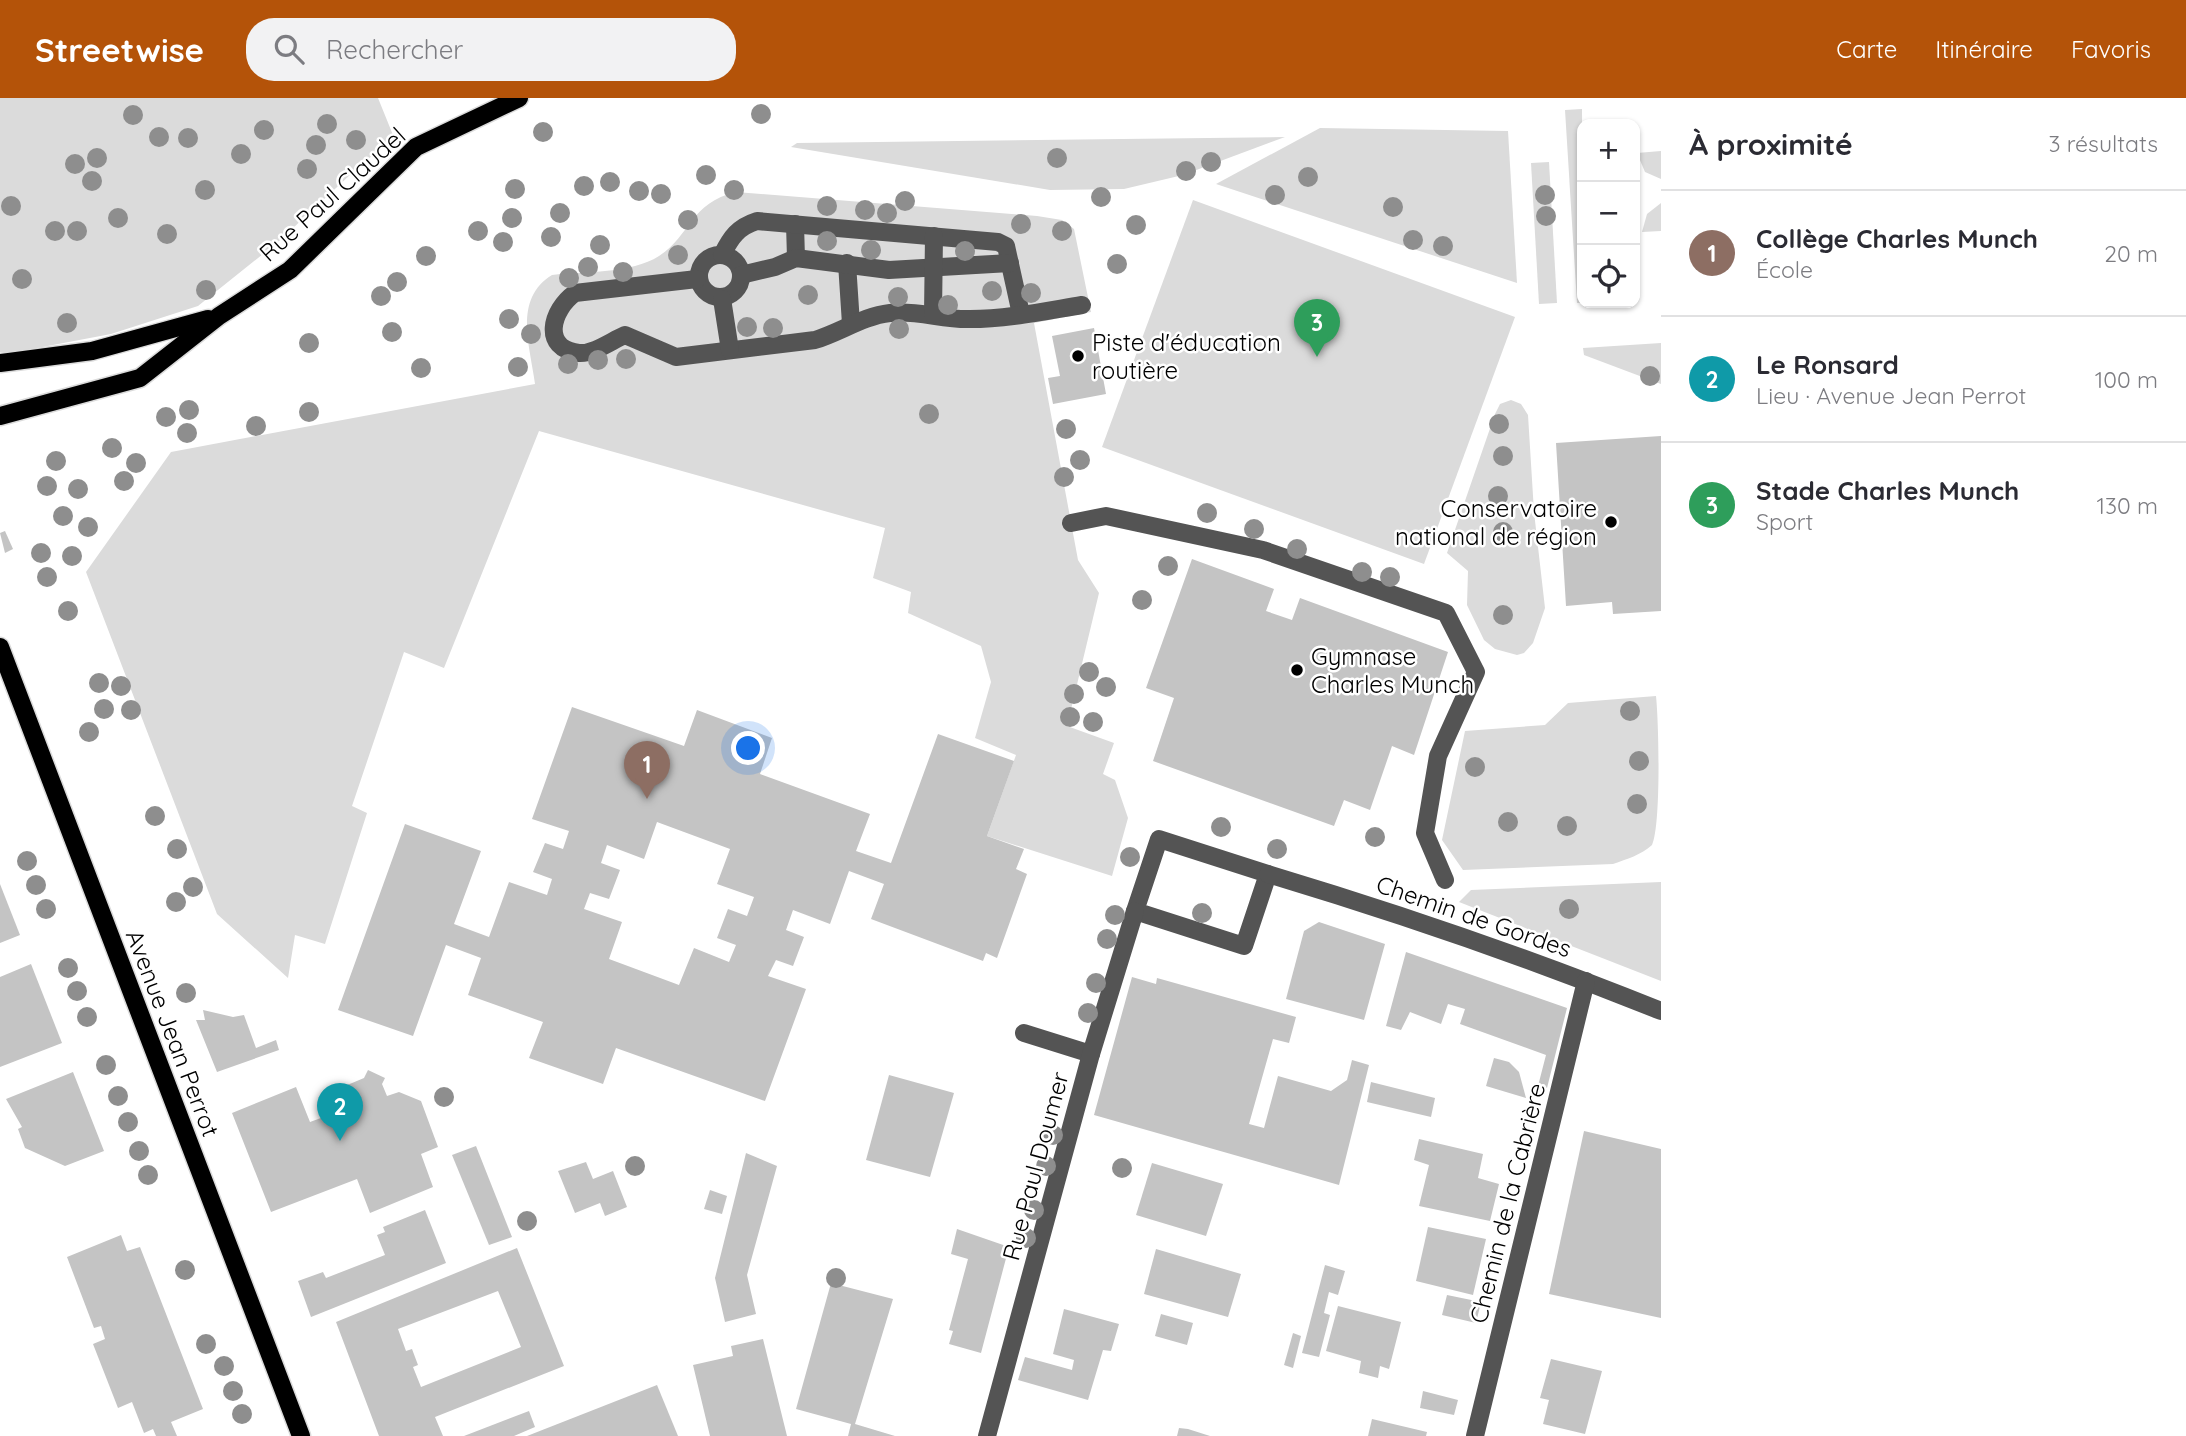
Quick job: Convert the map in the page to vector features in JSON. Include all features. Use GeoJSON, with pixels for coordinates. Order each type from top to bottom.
{"type":"FeatureCollection","features":[{"type":"Feature","properties":{"kind":"main road","name":"Rue Paul Claudel"},"geometry":{"type":"LineString","coordinates":[[0,416],[140,378],[219,316],[290,270],[416,147],[519,98]]}},
{"type":"Feature","properties":{"kind":"main road","name":"Rue Paul Claudel"},"geometry":{"type":"LineString","coordinates":[[0,363],[92,351],[219,316]]}},
{"type":"Feature","properties":{"kind":"main road","name":"Avenue Jean Perrot"},"geometry":{"type":"LineString","coordinates":[[0,647],[301,1436]]}},
{"type":"Feature","properties":{"kind":"street"},"geometry":{"type":"LineString","coordinates":[[722,255],[729,239],[742,226],[757,221],[998,242],[1006,246],[1021,314]]}},
{"type":"Feature","properties":{"kind":"street"},"geometry":{"type":"LineString","coordinates":[[795,224],[796,258]]}},
{"type":"Feature","properties":{"kind":"street"},"geometry":{"type":"LineString","coordinates":[[933,314],[934,236]]}},
{"type":"Feature","properties":{"kind":"street"},"geometry":{"type":"LineString","coordinates":[[697,279],[706,260],[716,254],[737,263],[741,275],[738,286],[722,299]]}},
{"type":"Feature","properties":{"kind":"street"},"geometry":{"type":"LineString","coordinates":[[741,275],[796,258],[889,270],[935,270],[1010,263]]}},
{"type":"Feature","properties":{"kind":"street"},"geometry":{"type":"LineString","coordinates":[[847,263],[851,324]]}},
{"type":"Feature","properties":{"kind":"street"},"geometry":{"type":"LineString","coordinates":[[697,279],[706,292],[722,299]]}},
{"type":"Feature","properties":{"kind":"street"},"geometry":{"type":"LineString","coordinates":[[697,279],[575,293],[563,302],[555,313],[553,327],[557,340],[566,348],[579,353],[591,351],[625,335],[676,356],[815,340],[834,334],[851,324],[890,313],[933,314],[968,320],[1082,305]]}},
{"type":"Feature","properties":{"kind":"street"},"geometry":{"type":"LineString","coordinates":[[722,299],[730,350]]}},
{"type":"Feature","properties":{"kind":"street"},"geometry":{"type":"LineString","coordinates":[[1071,523],[1106,516],[1263,550],[1446,613],[1476,672],[1438,756],[1425,833],[1445,880]]}},
{"type":"Feature","properties":{"kind":"street","name":"Chemin de Gordes"},"geometry":{"type":"LineString","coordinates":[[1135,911],[1159,839],[1395,912],[1661,1011]]}},
{"type":"Feature","properties":{"kind":"street"},"geometry":{"type":"LineString","coordinates":[[1135,911],[1244,946],[1268,874]]}},
{"type":"Feature","properties":{"kind":"street","name":"Rue Paul Doumer"},"geometry":{"type":"LineString","coordinates":[[987,1436],[1091,1054],[1135,911]]}},
{"type":"Feature","properties":{"kind":"street","name":"Chemin de la Cabrière"},"geometry":{"type":"LineString","coordinates":[[1475,1436],[1586,981]]}},
{"type":"Feature","properties":{"kind":"street"},"geometry":{"type":"LineString","coordinates":[[1024,1033],[1091,1054]]}},
{"type":"Feature","properties":{"kind":"shaded area"},"geometry":{"type":"Polygon","coordinates":[[[0,98],[378,98],[395,140],[365,161],[278,242],[198,306],[111,334],[16,352],[0,352],[0,98]]]}},
{"type":"Feature","properties":{"kind":"shaded area"},"geometry":{"type":"Polygon","coordinates":[[[1582,109],[1582,119],[1577,119],[1577,303],[1565,110],[1582,109]]]}},
{"type":"Feature","properties":{"kind":"shaded area"},"geometry":{"type":"Polygon","coordinates":[[[1320,128],[1508,131],[1517,283],[1216,184],[1320,128]]]}},
{"type":"Feature","properties":{"kind":"shaded area"},"geometry":{"type":"Polygon","coordinates":[[[1285,137],[1183,175],[1124,189],[1050,190],[791,147],[797,143],[1285,137]]]}},
{"type":"Feature","properties":{"kind":"shaded area"},"geometry":{"type":"Polygon","coordinates":[[[1661,151],[1661,179],[1645,172],[1640,153],[1661,151]]]}},
{"type":"Feature","properties":{"kind":"shaded area"},"geometry":{"type":"Polygon","coordinates":[[[1549,162],[1557,303],[1539,304],[1531,163],[1549,162]]]}},
{"type":"Feature","properties":{"kind":"shaded area"},"geometry":{"type":"Polygon","coordinates":[[[736,192],[1037,216],[1062,220],[1074,229],[1091,312],[1034,323],[1078,560],[1099,593],[1067,726],[1114,743],[1103,774],[1115,780],[1128,818],[1112,876],[987,836],[1016,755],[975,738],[991,682],[981,646],[908,613],[911,592],[873,578],[885,528],[539,431],[444,668],[404,652],[352,806],[367,813],[325,944],[295,935],[288,978],[217,914],[86,572],[171,452],[535,384],[527,324],[532,297],[540,285],[552,275],[622,269],[648,262],[670,248],[709,204],[736,192]]]}},
{"type":"Feature","properties":{"kind":"shaded area"},"geometry":{"type":"Polygon","coordinates":[[[1193,200],[1515,317],[1424,564],[1102,447],[1193,200]]]}},
{"type":"Feature","properties":{"kind":"shaded area"},"geometry":{"type":"Polygon","coordinates":[[[1661,203],[1661,231],[1642,232],[1647,214],[1661,203]]]}},
{"type":"Feature","properties":{"kind":"shaded area"},"geometry":{"type":"Polygon","coordinates":[[[1661,343],[1661,384],[1584,355],[1583,348],[1661,343]]]}},
{"type":"Feature","properties":{"kind":"shaded area"},"geometry":{"type":"Polygon","coordinates":[[[1511,400],[1521,404],[1528,415],[1534,512],[1545,608],[1533,643],[1524,653],[1517,655],[1495,649],[1484,640],[1467,605],[1468,571],[1447,553],[1495,414],[1500,404],[1511,400]]]}},
{"type":"Feature","properties":{"kind":"shaded area"},"geometry":{"type":"Polygon","coordinates":[[[1656,696],[1658,797],[1652,845],[1639,854],[1613,864],[1463,870],[1442,840],[1465,731],[1545,725],[1568,703],[1656,696]]]}},
{"type":"Feature","properties":{"kind":"shaded area"},"geometry":{"type":"Polygon","coordinates":[[[1661,882],[1661,981],[1459,902],[1471,890],[1661,882]]]}},
{"type":"Feature","properties":{"kind":"building","name":"Piste d'éducation routière"},"geometry":{"type":"Polygon","coordinates":[[[1094,328],[1106,394],[1053,404],[1048,378],[1060,376],[1052,336],[1094,328]]]}},
{"type":"Feature","properties":{"kind":"building","name":"Conservatoire national de région"},"geometry":{"type":"Polygon","coordinates":[[[1661,436],[1661,611],[1613,614],[1612,602],[1566,606],[1556,443],[1661,436]]]}},
{"type":"Feature","properties":{"kind":"building"},"geometry":{"type":"Polygon","coordinates":[[[5,531],[13,549],[5,553],[0,533],[5,531]]]}},
{"type":"Feature","properties":{"kind":"building","name":"Gymnase Charles Munch"},"geometry":{"type":"Polygon","coordinates":[[[1192,559],[1274,589],[1266,611],[1292,620],[1300,598],[1448,652],[1414,755],[1392,746],[1370,810],[1344,800],[1334,826],[1153,761],[1174,698],[1146,688],[1192,559]]]}},
{"type":"Feature","properties":{"kind":"building"},"geometry":{"type":"Polygon","coordinates":[[[572,707],[684,746],[697,710],[772,738],[760,774],[870,814],[856,851],[891,863],[938,734],[1014,761],[987,836],[1024,849],[1016,869],[1027,874],[997,958],[986,953],[983,961],[871,919],[884,884],[849,871],[830,924],[793,910],[786,930],[804,937],[793,966],[776,960],[768,976],[806,989],[765,1101],[616,1048],[603,1084],[529,1058],[543,1022],[468,995],[481,958],[446,945],[413,1036],[338,1010],[405,824],[481,851],[454,924],[489,937],[509,882],[547,895],[552,879],[533,872],[545,843],[563,849],[569,831],[532,819],[572,707]],[[657,822],[644,859],[607,845],[601,863],[620,870],[609,899],[590,893],[584,909],[622,922],[609,959],[679,985],[694,948],[729,962],[736,945],[717,938],[728,909],[747,916],[754,897],[717,884],[730,849],[657,822]]]}},
{"type":"Feature","properties":{"kind":"building"},"geometry":{"type":"Polygon","coordinates":[[[0,884],[20,935],[0,943],[0,884]]]}},
{"type":"Feature","properties":{"kind":"building"},"geometry":{"type":"Polygon","coordinates":[[[1319,922],[1385,944],[1364,1020],[1286,999],[1304,931],[1319,922]]]}},
{"type":"Feature","properties":{"kind":"building"},"geometry":{"type":"Polygon","coordinates":[[[1406,952],[1567,1008],[1547,1088],[1538,1086],[1546,1055],[1460,1024],[1465,1009],[1448,1004],[1441,1024],[1410,1012],[1401,1030],[1386,1026],[1406,952]]]}},
{"type":"Feature","properties":{"kind":"building"},"geometry":{"type":"Polygon","coordinates":[[[31,964],[62,1043],[0,1067],[0,977],[31,964]]]}},
{"type":"Feature","properties":{"kind":"building"},"geometry":{"type":"Polygon","coordinates":[[[1132,977],[1156,984],[1157,978],[1296,1017],[1289,1043],[1273,1039],[1249,1124],[1264,1128],[1278,1076],[1331,1091],[1347,1080],[1352,1060],[1369,1065],[1339,1185],[1094,1115],[1132,977]]]}},
{"type":"Feature","properties":{"kind":"building"},"geometry":{"type":"Polygon","coordinates":[[[203,1010],[233,1017],[244,1015],[256,1048],[276,1040],[279,1050],[217,1072],[196,1020],[205,1020],[203,1010]]]}},
{"type":"Feature","properties":{"kind":"building"},"geometry":{"type":"Polygon","coordinates":[[[1494,1058],[1509,1062],[1519,1072],[1526,1098],[1486,1086],[1494,1058]]]}},
{"type":"Feature","properties":{"kind":"building"},"geometry":{"type":"Polygon","coordinates":[[[368,1070],[385,1078],[382,1084],[387,1096],[399,1092],[421,1101],[438,1147],[421,1154],[433,1187],[370,1213],[357,1179],[271,1212],[232,1113],[296,1087],[310,1122],[340,1111],[333,1091],[364,1078],[368,1070]]]}},
{"type":"Feature","properties":{"kind":"building"},"geometry":{"type":"Polygon","coordinates":[[[73,1072],[104,1151],[65,1166],[25,1148],[18,1129],[22,1127],[6,1099],[73,1072]]]}},
{"type":"Feature","properties":{"kind":"building"},"geometry":{"type":"Polygon","coordinates":[[[889,1075],[954,1093],[930,1177],[866,1160],[889,1075]]]}},
{"type":"Feature","properties":{"kind":"building"},"geometry":{"type":"Polygon","coordinates":[[[1371,1082],[1435,1098],[1431,1117],[1367,1102],[1371,1082]]]}},
{"type":"Feature","properties":{"kind":"building"},"geometry":{"type":"Polygon","coordinates":[[[1584,1131],[1661,1149],[1661,1318],[1549,1294],[1584,1131]]]}},
{"type":"Feature","properties":{"kind":"building"},"geometry":{"type":"Polygon","coordinates":[[[1419,1139],[1483,1154],[1478,1178],[1499,1184],[1490,1221],[1419,1206],[1429,1165],[1414,1160],[1419,1139]]]}},
{"type":"Feature","properties":{"kind":"building"},"geometry":{"type":"Polygon","coordinates":[[[476,1146],[512,1237],[489,1245],[452,1155],[476,1146]]]}},
{"type":"Feature","properties":{"kind":"building"},"geometry":{"type":"Polygon","coordinates":[[[746,1153],[777,1166],[747,1275],[756,1314],[725,1322],[715,1278],[746,1153]]]}},
{"type":"Feature","properties":{"kind":"building"},"geometry":{"type":"Polygon","coordinates":[[[586,1162],[593,1179],[613,1171],[627,1207],[605,1216],[600,1203],[575,1213],[558,1171],[586,1162]]]}},
{"type":"Feature","properties":{"kind":"building"},"geometry":{"type":"Polygon","coordinates":[[[1152,1163],[1223,1184],[1206,1236],[1136,1215],[1152,1163]]]}},
{"type":"Feature","properties":{"kind":"building"},"geometry":{"type":"Polygon","coordinates":[[[710,1190],[727,1196],[722,1214],[704,1209],[710,1190]]]}},
{"type":"Feature","properties":{"kind":"building"},"geometry":{"type":"Polygon","coordinates":[[[425,1210],[446,1263],[311,1317],[298,1281],[323,1272],[326,1278],[385,1255],[377,1235],[385,1232],[383,1227],[425,1210]]]}},
{"type":"Feature","properties":{"kind":"building"},"geometry":{"type":"Polygon","coordinates":[[[1428,1227],[1486,1239],[1473,1295],[1416,1281],[1428,1227]]]}},
{"type":"Feature","properties":{"kind":"building"},"geometry":{"type":"Polygon","coordinates":[[[957,1229],[1009,1247],[981,1353],[949,1344],[953,1331],[949,1330],[968,1259],[951,1254],[957,1229]]]}},
{"type":"Feature","properties":{"kind":"building"},"geometry":{"type":"Polygon","coordinates":[[[121,1235],[127,1251],[140,1247],[203,1409],[171,1422],[177,1436],[156,1436],[153,1429],[144,1433],[132,1402],[118,1408],[93,1344],[105,1339],[101,1326],[94,1328],[67,1257],[121,1235]]]}},
{"type":"Feature","properties":{"kind":"building"},"geometry":{"type":"Polygon","coordinates":[[[517,1248],[564,1366],[435,1417],[443,1436],[379,1436],[336,1322],[517,1248]],[[498,1291],[398,1329],[406,1351],[412,1349],[418,1365],[413,1367],[421,1387],[521,1347],[498,1291]]]}},
{"type":"Feature","properties":{"kind":"building"},"geometry":{"type":"Polygon","coordinates":[[[1156,1249],[1241,1274],[1228,1317],[1144,1294],[1156,1249]]]}},
{"type":"Feature","properties":{"kind":"building"},"geometry":{"type":"Polygon","coordinates":[[[1325,1265],[1345,1271],[1338,1295],[1329,1292],[1324,1313],[1330,1315],[1319,1357],[1302,1353],[1325,1265]]]}},
{"type":"Feature","properties":{"kind":"building"},"geometry":{"type":"Polygon","coordinates":[[[831,1283],[893,1299],[855,1424],[895,1436],[848,1436],[851,1424],[796,1409],[831,1283]]]}},
{"type":"Feature","properties":{"kind":"building"},"geometry":{"type":"Polygon","coordinates":[[[1447,1295],[1481,1302],[1476,1323],[1442,1315],[1447,1295]]]}},
{"type":"Feature","properties":{"kind":"building"},"geometry":{"type":"Polygon","coordinates":[[[1338,1306],[1401,1322],[1389,1369],[1380,1366],[1378,1378],[1359,1373],[1361,1361],[1326,1351],[1338,1306]]]}},
{"type":"Feature","properties":{"kind":"building"},"geometry":{"type":"Polygon","coordinates":[[[1064,1309],[1119,1324],[1111,1351],[1103,1350],[1088,1400],[1018,1380],[1025,1357],[1072,1370],[1074,1360],[1053,1354],[1064,1309]]]}},
{"type":"Feature","properties":{"kind":"building"},"geometry":{"type":"Polygon","coordinates":[[[1161,1314],[1193,1323],[1187,1345],[1155,1336],[1161,1314]]]}},
{"type":"Feature","properties":{"kind":"building"},"geometry":{"type":"Polygon","coordinates":[[[1293,1333],[1301,1336],[1293,1368],[1284,1365],[1293,1333]]]}},
{"type":"Feature","properties":{"kind":"building"},"geometry":{"type":"Polygon","coordinates":[[[763,1339],[787,1436],[710,1436],[693,1365],[733,1356],[731,1346],[763,1339]]]}},
{"type":"Feature","properties":{"kind":"building"},"geometry":{"type":"Polygon","coordinates":[[[1551,1359],[1602,1371],[1585,1434],[1543,1424],[1549,1400],[1540,1398],[1551,1359]]]}},
{"type":"Feature","properties":{"kind":"building"},"geometry":{"type":"Polygon","coordinates":[[[657,1385],[678,1436],[527,1436],[657,1385]]]}},
{"type":"Feature","properties":{"kind":"building"},"geometry":{"type":"Polygon","coordinates":[[[1423,1391],[1458,1400],[1454,1415],[1420,1408],[1423,1391]]]}},
{"type":"Feature","properties":{"kind":"building"},"geometry":{"type":"Polygon","coordinates":[[[529,1411],[535,1427],[514,1436],[464,1436],[529,1411]]]}},
{"type":"Feature","properties":{"kind":"building"},"geometry":{"type":"Polygon","coordinates":[[[1372,1419],[1427,1432],[1426,1436],[1368,1436],[1372,1419]]]}},
{"type":"Feature","properties":{"kind":"building"},"geometry":{"type":"Polygon","coordinates":[[[1179,1428],[1188,1429],[1210,1436],[1177,1436],[1179,1428]]]}},
{"type":"Feature","properties":{"kind":"place","name":"Piste d'éducation routière"},"geometry":{"type":"Point","coordinates":[1078,356]}},
{"type":"Feature","properties":{"kind":"place","name":"Stade Charles Munch"},"geometry":{"type":"Point","coordinates":[1317,357]}},
{"type":"Feature","properties":{"kind":"place","name":"Conservatoire national de région"},"geometry":{"type":"Point","coordinates":[1611,522]}},
{"type":"Feature","properties":{"kind":"place","name":"Gymnase Charles Munch"},"geometry":{"type":"Point","coordinates":[1297,670]}},
{"type":"Feature","properties":{"kind":"place","name":"Collège Charles Munch"},"geometry":{"type":"Point","coordinates":[647,799]}},
{"type":"Feature","properties":{"kind":"place","name":"Le Ronsard"},"geometry":{"type":"Point","coordinates":[340,1141]}}]}
